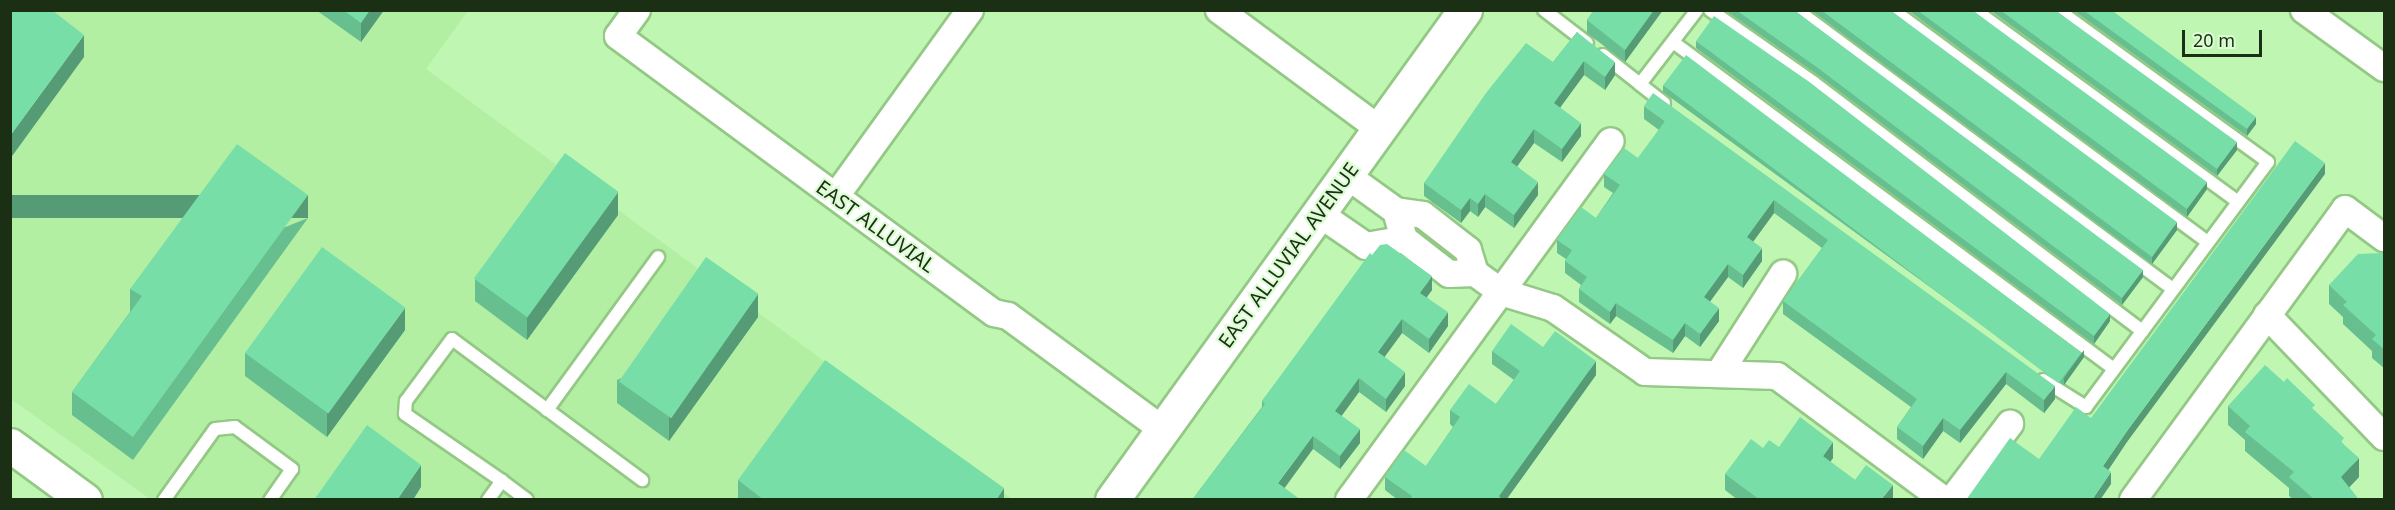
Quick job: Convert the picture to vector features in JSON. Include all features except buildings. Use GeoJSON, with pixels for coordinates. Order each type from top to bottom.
{"type":"FeatureCollection","features":[{"type":"Feature","properties":{"kind":"main road","name":"EAST ALLUVIAL AVENUE"},"geometry":{"type":"LineString","coordinates":[[1112,500],[1465,10]]}},
{"type":"Feature","properties":{"kind":"main road"},"geometry":{"type":"LineString","coordinates":[[10,445],[85,500]]}},
{"type":"Feature","properties":{"kind":"street","name":"EAST ALLUVIAL"},"geometry":{"type":"LineString","coordinates":[[637,10],[618,36],[994,313],[1008,316],[1162,429]]}},
{"type":"Feature","properties":{"kind":"street"},"geometry":{"type":"LineString","coordinates":[[836,196],[970,10]]}},
{"type":"Feature","properties":{"kind":"street"},"geometry":{"type":"LineString","coordinates":[[1219,10],[1379,129]]}},
{"type":"Feature","properties":{"kind":"street"},"geometry":{"type":"LineString","coordinates":[[2304,10],[2385,68]]}},
{"type":"Feature","properties":{"kind":"street"},"geometry":{"type":"LineString","coordinates":[[1349,500],[1611,141]]}},
{"type":"Feature","properties":{"kind":"street"},"geometry":{"type":"LineString","coordinates":[[1346,175],[1396,211],[1423,215],[1439,227],[1468,250],[1475,273]]}},
{"type":"Feature","properties":{"kind":"street"},"geometry":{"type":"LineString","coordinates":[[2133,500],[2345,209],[2385,238]]}},
{"type":"Feature","properties":{"kind":"street"},"geometry":{"type":"LineString","coordinates":[[1396,211],[1404,239],[1449,273],[1475,273],[1501,292],[1553,308],[1645,372],[1720,372],[1777,376],[1944,500]]}},
{"type":"Feature","properties":{"kind":"street"},"geometry":{"type":"LineString","coordinates":[[1318,213],[1366,246],[1404,239]]}},
{"type":"Feature","properties":{"kind":"street"},"geometry":{"type":"LineString","coordinates":[[1720,372],[1783,274]]}},
{"type":"Feature","properties":{"kind":"street"},"geometry":{"type":"LineString","coordinates":[[2267,315],[2385,437]]}},
{"type":"Feature","properties":{"kind":"street"},"geometry":{"type":"LineString","coordinates":[[1952,500],[2010,424]]}},
{"type":"Feature","properties":{"kind":"lane"},"geometry":{"type":"LineString","coordinates":[[1544,10],[1673,111]]}},
{"type":"Feature","properties":{"kind":"lane"},"geometry":{"type":"LineString","coordinates":[[1640,84],[1697,10]]}},
{"type":"Feature","properties":{"kind":"lane"},"geometry":{"type":"LineString","coordinates":[[1710,10],[1813,82],[2142,331]]}},
{"type":"Feature","properties":{"kind":"lane"},"geometry":{"type":"LineString","coordinates":[[1797,10],[2172,289]]}},
{"type":"Feature","properties":{"kind":"lane"},"geometry":{"type":"LineString","coordinates":[[1893,10],[2206,241]]}},
{"type":"Feature","properties":{"kind":"lane"},"geometry":{"type":"LineString","coordinates":[[1975,10],[2237,201]]}},
{"type":"Feature","properties":{"kind":"lane"},"geometry":{"type":"LineString","coordinates":[[2033,373],[2086,407],[2206,241],[2268,162],[2058,10]]}},
{"type":"Feature","properties":{"kind":"lane"},"geometry":{"type":"LineString","coordinates":[[1673,42],[2114,369]]}},
{"type":"Feature","properties":{"kind":"lane"},"geometry":{"type":"LineString","coordinates":[[547,410],[658,257]]}},
{"type":"Feature","properties":{"kind":"lane"},"geometry":{"type":"LineString","coordinates":[[527,500],[405,414],[406,401],[452,339],[642,480]]}},
{"type":"Feature","properties":{"kind":"lane"},"geometry":{"type":"LineString","coordinates":[[164,500],[215,429],[235,427],[292,469],[270,500]]}},
{"type":"Feature","properties":{"kind":"lane"},"geometry":{"type":"LineString","coordinates":[[488,500],[501,481]]}},
{"type":"Feature","properties":{"kind":"shaded area"},"geometry":{"type":"Polygon","coordinates":[[[11,11],[468,11],[426,69],[1012,499],[150,499],[11,399],[11,11]]]}}]}
